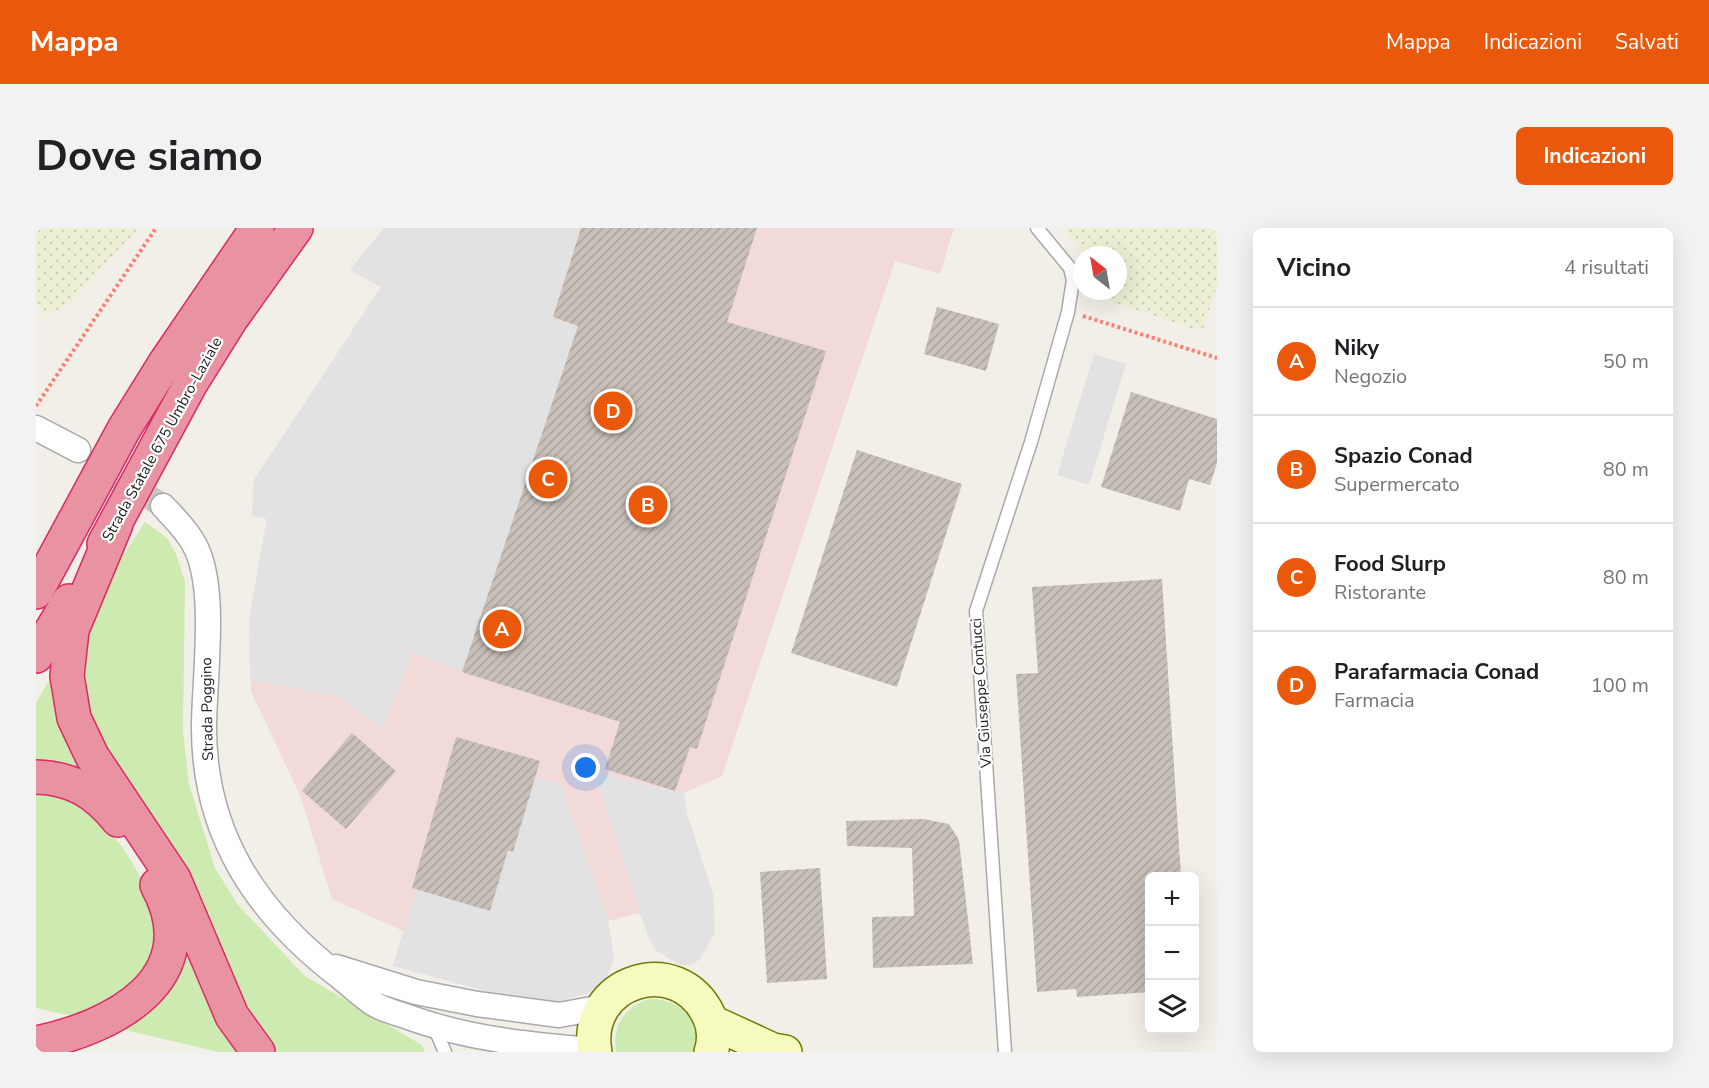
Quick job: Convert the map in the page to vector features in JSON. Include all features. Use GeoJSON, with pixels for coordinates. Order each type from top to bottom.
{"type":"FeatureCollection","features":[{"type":"Feature","properties":{"kind":"highway","name":"Strada Statale 675 Umbro-Laziale"},"geometry":{"type":"LineString","coordinates":[[36,592],[124,429],[165,363],[257,228]]}},
{"type":"Feature","properties":{"kind":"highway","name":"Strada Statale 675 Umbro-Laziale"},"geometry":{"type":"LineString","coordinates":[[36,656],[116,524],[191,383],[231,319],[296,228]]}},
{"type":"Feature","properties":{"kind":"highway"},"geometry":{"type":"LineString","coordinates":[[36,580],[124,429]]}},
{"type":"Feature","properties":{"kind":"highway"},"geometry":{"type":"LineString","coordinates":[[116,524],[72,630],[67,676],[74,718],[92,756],[174,879],[232,1016],[258,1052]]}},
{"type":"Feature","properties":{"kind":"highway"},"geometry":{"type":"LineString","coordinates":[[36,777],[55,777],[83,787],[114,814],[132,838],[161,891],[169,921],[170,936],[169,951],[159,980],[142,996],[103,1022],[63,1038],[36,1043]]}},
{"type":"Feature","properties":{"kind":"main road"},"geometry":{"type":"LineString","coordinates":[[595,1051],[595,1028],[603,1006],[616,991],[634,982],[653,978],[672,981],[690,990],[703,1004],[711,1037],[785,1052]]}},
{"type":"Feature","properties":{"kind":"street"},"geometry":{"type":"LineString","coordinates":[[36,428],[78,450]]}},
{"type":"Feature","properties":{"kind":"street","name":"Strada Poggino"},"geometry":{"type":"LineString","coordinates":[[163,506],[179,522],[195,546],[206,579],[204,730],[208,780],[234,859],[255,893],[285,929],[320,961],[375,1005],[434,1027],[516,1047],[595,1051]]}},
{"type":"Feature","properties":{"kind":"street","name":"Strada Poggino"},"geometry":{"type":"LineString","coordinates":[[320,961],[416,992],[477,1004],[559,1016],[603,1006]]}},
{"type":"Feature","properties":{"kind":"lane","name":"Via Giuseppe Contucci"},"geometry":{"type":"LineString","coordinates":[[1005,1052],[976,610],[1031,442],[1068,312],[1073,280],[1070,268],[1037,228]]}},
{"type":"Feature","properties":{"kind":"lane"},"geometry":{"type":"LineString","coordinates":[[434,1027],[445,1052]]}},
{"type":"Feature","properties":{"kind":"path"},"geometry":{"type":"LineString","coordinates":[[36,407],[156,228]]}},
{"type":"Feature","properties":{"kind":"path"},"geometry":{"type":"LineString","coordinates":[[1068,312],[1217,358]]}},
{"type":"Feature","properties":{"kind":"shaded area"},"geometry":{"type":"Polygon","coordinates":[[[384,228],[954,228],[940,274],[895,261],[722,776],[684,793],[687,814],[713,894],[715,932],[700,959],[691,965],[680,965],[656,950],[639,913],[608,921],[614,957],[606,979],[593,992],[558,1001],[494,993],[393,966],[403,931],[332,899],[300,795],[251,692],[249,619],[267,519],[252,516],[254,480],[381,287],[350,270],[384,228]]]}},
{"type":"Feature","properties":{"kind":"shaded area"},"geometry":{"type":"Polygon","coordinates":[[[384,228],[581,228],[553,317],[578,326],[462,672],[413,652],[388,717],[380,729],[340,696],[250,680],[249,619],[267,519],[252,516],[254,480],[381,287],[350,270],[384,228]]]}},
{"type":"Feature","properties":{"kind":"shaded area"},"geometry":{"type":"Polygon","coordinates":[[[1094,354],[1126,364],[1089,485],[1057,475],[1094,354]]]}},
{"type":"Feature","properties":{"kind":"shaded area"},"geometry":{"type":"Polygon","coordinates":[[[594,773],[684,793],[687,814],[713,894],[715,932],[700,959],[691,965],[680,965],[656,950],[649,939],[594,773]]]}},
{"type":"Feature","properties":{"kind":"shaded area"},"geometry":{"type":"Polygon","coordinates":[[[535,777],[561,784],[608,921],[614,957],[606,979],[593,992],[558,1001],[494,993],[393,966],[417,890],[490,910],[508,850],[513,851],[535,777]]]}},
{"type":"Feature","properties":{"kind":"green space"},"geometry":{"type":"Polygon","coordinates":[[[36,228],[139,228],[70,303],[47,315],[36,304],[36,228]]]}},
{"type":"Feature","properties":{"kind":"green space"},"geometry":{"type":"Polygon","coordinates":[[[1063,228],[1217,228],[1217,285],[1202,332],[1108,300],[1127,300],[1127,246],[1078,246],[1063,228]]]}},
{"type":"Feature","properties":{"kind":"green space"},"geometry":{"type":"Polygon","coordinates":[[[145,522],[167,538],[176,554],[185,582],[183,731],[189,784],[215,868],[238,905],[305,976],[422,1045],[425,1052],[275,1052],[244,1009],[94,732],[80,675],[92,614],[122,557],[145,522]]]}},
{"type":"Feature","properties":{"kind":"green space"},"geometry":{"type":"Polygon","coordinates":[[[57,666],[95,778],[36,767],[36,703],[57,666]]]}},
{"type":"Feature","properties":{"kind":"green space"},"geometry":{"type":"Polygon","coordinates":[[[36,792],[56,794],[76,801],[110,831],[140,877],[151,902],[156,927],[155,950],[144,973],[107,1001],[79,1014],[63,1014],[36,1008],[36,792]]]}},
{"type":"Feature","properties":{"kind":"green space"},"geometry":{"type":"Polygon","coordinates":[[[181,937],[245,1052],[218,1052],[113,1027],[181,937]]]}},
{"type":"Feature","properties":{"kind":"green space"},"geometry":{"type":"Polygon","coordinates":[[[649,999],[670,1002],[686,1013],[695,1030],[695,1052],[616,1052],[616,1034],[622,1019],[633,1007],[649,999]]]}},
{"type":"Feature","properties":{"kind":"building"},"geometry":{"type":"Polygon","coordinates":[[[581,228],[757,228],[727,322],[826,351],[697,749],[690,747],[675,791],[605,769],[620,722],[462,672],[578,326],[553,317],[581,228]]]}},
{"type":"Feature","properties":{"kind":"building"},"geometry":{"type":"Polygon","coordinates":[[[937,307],[999,324],[986,371],[924,354],[937,307]]]}},
{"type":"Feature","properties":{"kind":"building"},"geometry":{"type":"Polygon","coordinates":[[[1131,392],[1217,419],[1217,463],[1210,485],[1189,479],[1180,511],[1101,487],[1131,392]]]}},
{"type":"Feature","properties":{"kind":"building"},"geometry":{"type":"Polygon","coordinates":[[[857,450],[962,484],[897,687],[791,653],[857,450]]]}},
{"type":"Feature","properties":{"kind":"building"},"geometry":{"type":"Polygon","coordinates":[[[1162,579],[1181,872],[1145,872],[1145,992],[1077,997],[1076,989],[1037,992],[1016,674],[1038,673],[1032,587],[1162,579]]]}},
{"type":"Feature","properties":{"kind":"building"},"geometry":{"type":"Polygon","coordinates":[[[352,733],[396,771],[346,829],[302,791],[352,733]]]}},
{"type":"Feature","properties":{"kind":"building"},"geometry":{"type":"Polygon","coordinates":[[[456,737],[540,761],[513,852],[508,850],[490,911],[412,888],[456,737]]]}},
{"type":"Feature","properties":{"kind":"building"},"geometry":{"type":"Polygon","coordinates":[[[924,819],[949,824],[959,840],[973,964],[873,968],[872,917],[914,916],[912,848],[847,846],[846,821],[924,819]]]}},
{"type":"Feature","properties":{"kind":"building"},"geometry":{"type":"Polygon","coordinates":[[[820,868],[827,979],[767,983],[760,872],[820,868]]]}},
{"type":"Feature","properties":{"kind":"tunnel"},"geometry":{"type":"LineString","coordinates":[[89,458],[163,506]]}},
{"type":"Feature","properties":{"kind":"place","name":"Parafarmacia Conad"},"geometry":{"type":"Point","coordinates":[613,411]}},
{"type":"Feature","properties":{"kind":"place","name":"Food Slurp"},"geometry":{"type":"Point","coordinates":[548,479]}},
{"type":"Feature","properties":{"kind":"place","name":"Spazio Conad"},"geometry":{"type":"Point","coordinates":[648,505]}},
{"type":"Feature","properties":{"kind":"place","name":"Niky"},"geometry":{"type":"Point","coordinates":[502,629]}}]}
